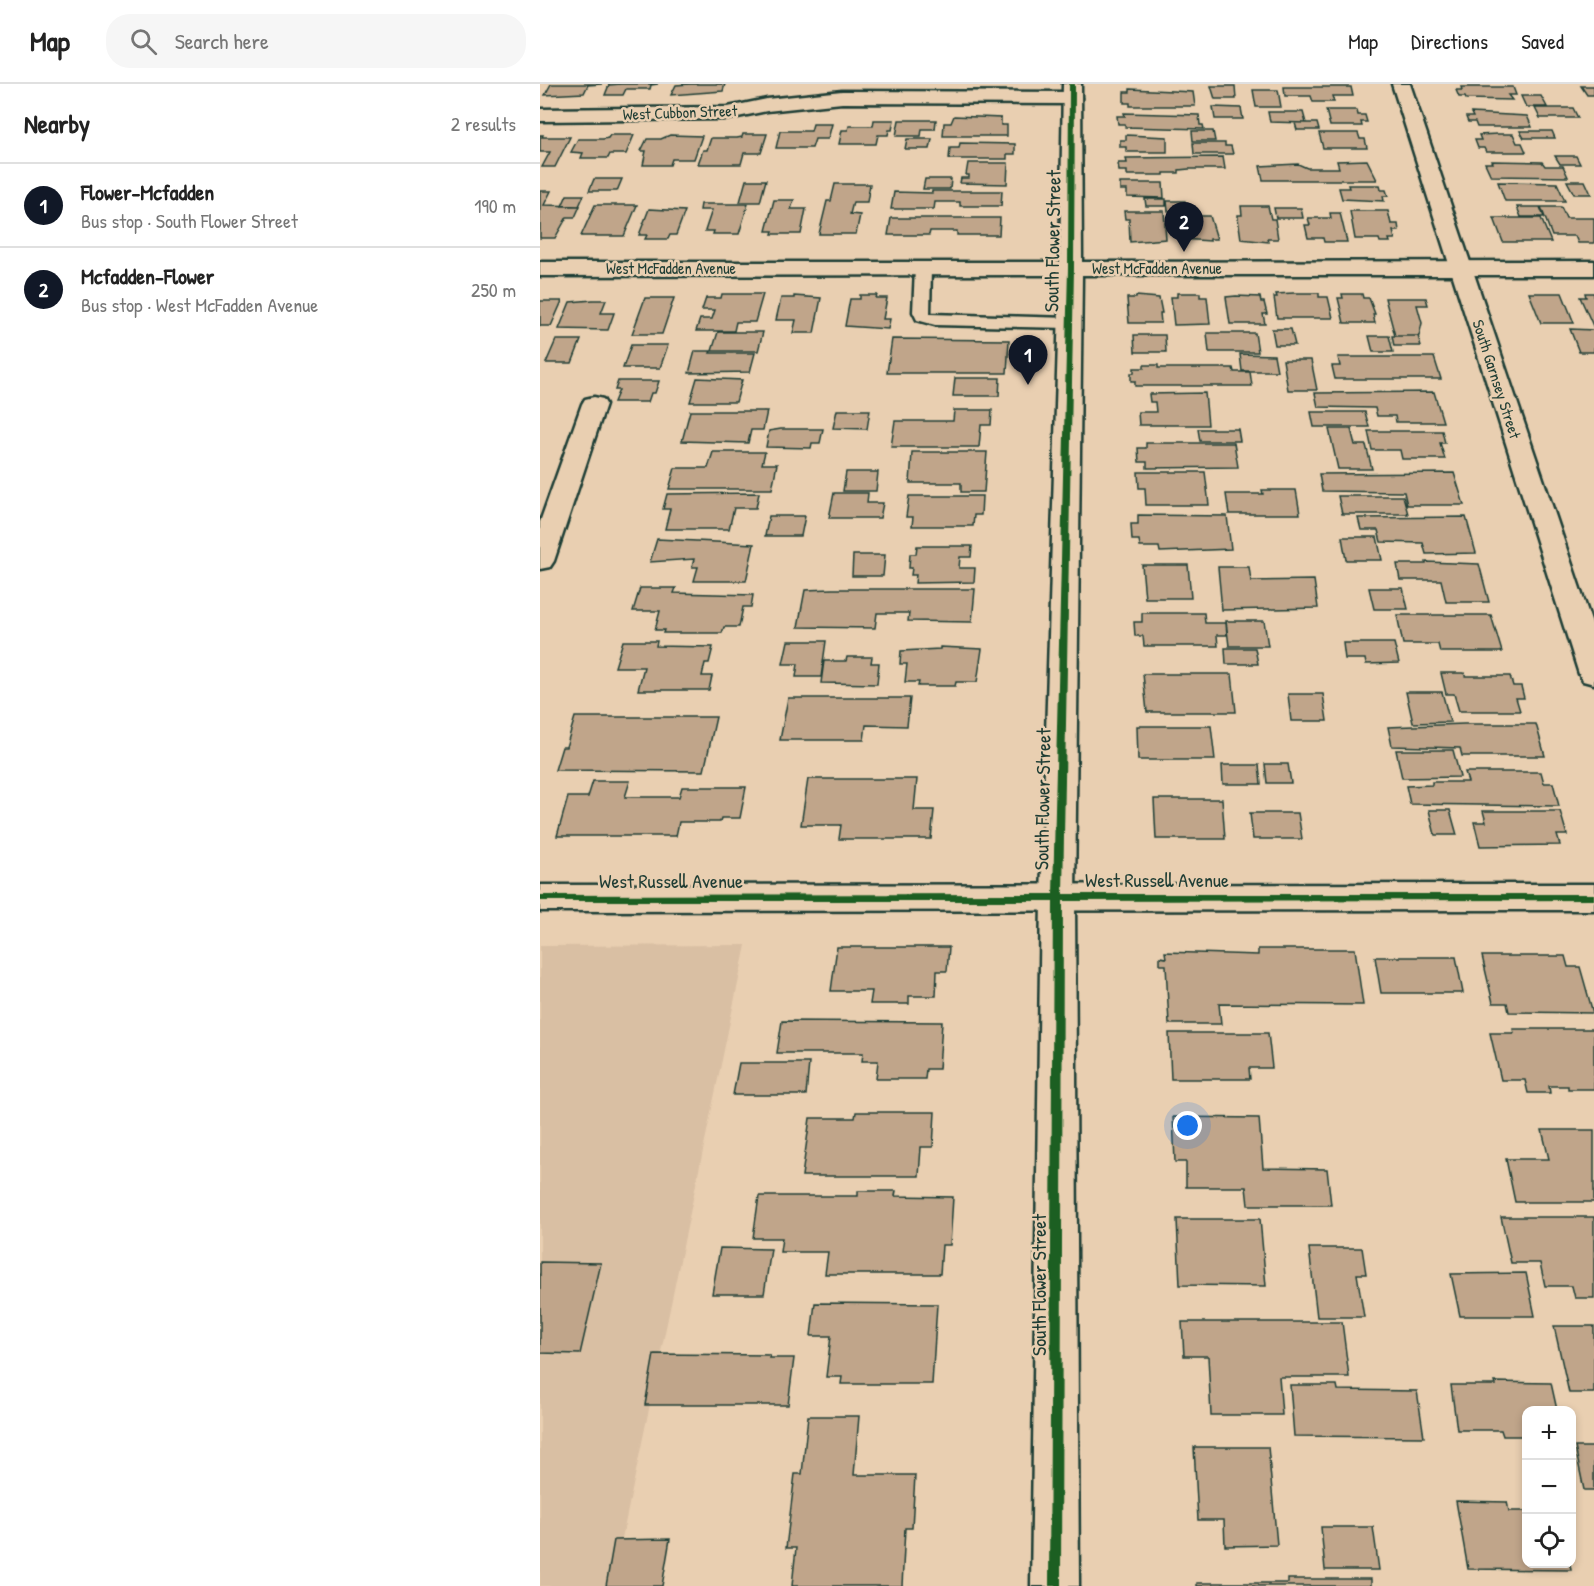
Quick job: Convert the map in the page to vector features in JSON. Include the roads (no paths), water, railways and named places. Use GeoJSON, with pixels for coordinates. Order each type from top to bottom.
{"type":"FeatureCollection","features":[{"type":"Feature","properties":{"kind":"street"},"geometry":{"type":"LineString","coordinates":[[767,105],[773,84]]}},
{"type":"Feature","properties":{"kind":"street","name":"South Garnsey Street"},"geometry":{"type":"LineString","coordinates":[[1401,84],[1594,674]]}},
{"type":"Feature","properties":{"kind":"street","name":"West Cubbon Street"},"geometry":{"type":"LineString","coordinates":[[540,115],[728,113],[767,105],[842,97],[1072,91]]}},
{"type":"Feature","properties":{"kind":"street","name":"South Flower Street"},"geometry":{"type":"LineString","coordinates":[[1055,1586],[1058,898],[1071,268],[1072,91]]}},
{"type":"Feature","properties":{"kind":"street","name":"West McFadden Avenue"},"geometry":{"type":"LineString","coordinates":[[540,269],[1594,268]]}},
{"type":"Feature","properties":{"kind":"street"},"geometry":{"type":"LineString","coordinates":[[540,561],[594,404]]}},
{"type":"Feature","properties":{"kind":"street","name":"West Russell Avenue"},"geometry":{"type":"LineString","coordinates":[[540,898],[1594,897]]}},
{"type":"Feature","properties":{"kind":"lane"},"geometry":{"type":"LineString","coordinates":[[923,268],[921,312],[923,316],[935,320],[1069,323]]}},
{"type":"Feature","properties":{"kind":"place","name":"Mcfadden-Flower"},"geometry":{"type":"Point","coordinates":[1184,252]}},
{"type":"Feature","properties":{"kind":"place","name":"Flower-Mcfadden"},"geometry":{"type":"Point","coordinates":[1028,385]}}]}
